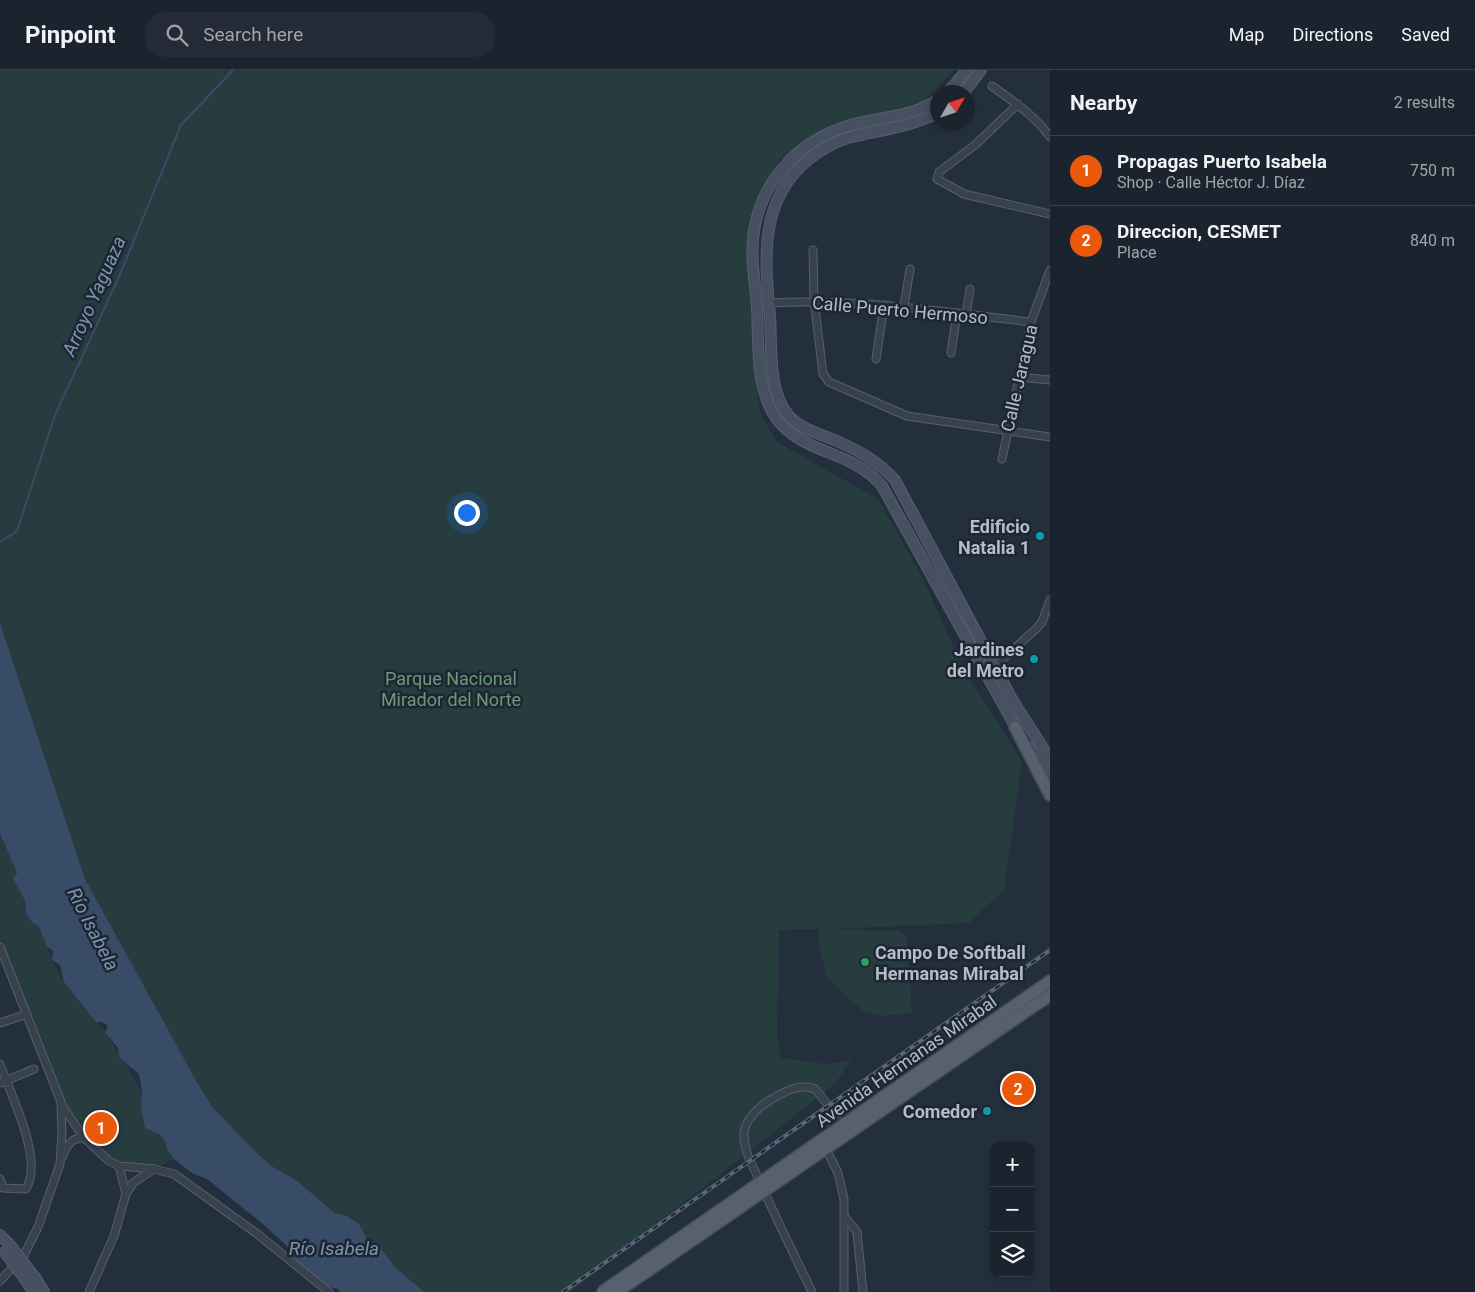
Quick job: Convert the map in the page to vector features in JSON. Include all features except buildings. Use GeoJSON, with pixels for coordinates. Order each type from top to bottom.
{"type":"FeatureCollection","features":[{"type":"Feature","properties":{"kind":"main road"},"geometry":{"type":"LineString","coordinates":[[1015,727],[1050,795]]}},
{"type":"Feature","properties":{"kind":"main road","name":"Avenida Hermanas Mirabal"},"geometry":{"type":"LineString","coordinates":[[784,1172],[853,1118],[1050,981]]}},
{"type":"Feature","properties":{"kind":"main road","name":"Avenida Hermanas Mirabal"},"geometry":{"type":"LineString","coordinates":[[784,1172],[826,1149],[1050,995]]}},
{"type":"Feature","properties":{"kind":"main road"},"geometry":{"type":"LineString","coordinates":[[602,1292],[784,1172]]}},
{"type":"Feature","properties":{"kind":"main road"},"geometry":{"type":"LineString","coordinates":[[617,1292],[784,1172]]}},
{"type":"Feature","properties":{"kind":"street"},"geometry":{"type":"LineString","coordinates":[[954,85],[967,70]]}},
{"type":"Feature","properties":{"kind":"street"},"geometry":{"type":"LineString","coordinates":[[969,85],[981,70]]}},
{"type":"Feature","properties":{"kind":"street"},"geometry":{"type":"LineString","coordinates":[[992,86],[1018,104],[1042,127],[1050,138]]}},
{"type":"Feature","properties":{"kind":"street"},"geometry":{"type":"LineString","coordinates":[[930,104],[908,114],[854,124],[820,138],[792,158],[773,181],[760,207],[754,232],[753,257],[762,383],[770,407],[785,428],[806,443],[864,468],[882,486],[1015,727],[1050,775]]}},
{"type":"Feature","properties":{"kind":"street"},"geometry":{"type":"LineString","coordinates":[[1018,104],[975,145],[940,172],[937,178],[964,194],[1050,214]]}},
{"type":"Feature","properties":{"kind":"street"},"geometry":{"type":"LineString","coordinates":[[930,116],[903,127],[846,138],[829,145],[802,165],[790,178],[773,207],[766,235],[765,264],[775,377],[782,406],[796,423],[869,457],[895,480],[1024,722],[1050,760]]}},
{"type":"Feature","properties":{"kind":"street"},"geometry":{"type":"LineString","coordinates":[[813,250],[814,300],[823,374],[830,382],[905,416],[1050,437]]}},
{"type":"Feature","properties":{"kind":"street"},"geometry":{"type":"LineString","coordinates":[[904,306],[910,268]]}},
{"type":"Feature","properties":{"kind":"street","name":"Calle Jaragua"},"geometry":{"type":"LineString","coordinates":[[1002,459],[1031,322],[1050,270]]}},
{"type":"Feature","properties":{"kind":"street"},"geometry":{"type":"LineString","coordinates":[[966,315],[970,290]]}},
{"type":"Feature","properties":{"kind":"street","name":"Calle Puerto Hermoso"},"geometry":{"type":"LineString","coordinates":[[768,303],[814,300],[904,306],[1031,322]]}},
{"type":"Feature","properties":{"kind":"street"},"geometry":{"type":"LineString","coordinates":[[876,359],[884,305]]}},
{"type":"Feature","properties":{"kind":"street"},"geometry":{"type":"LineString","coordinates":[[951,353],[957,313]]}},
{"type":"Feature","properties":{"kind":"street"},"geometry":{"type":"LineString","coordinates":[[1019,377],[1050,380]]}},
{"type":"Feature","properties":{"kind":"street"},"geometry":{"type":"LineString","coordinates":[[828,452],[831,438]]}},
{"type":"Feature","properties":{"kind":"street"},"geometry":{"type":"LineString","coordinates":[[986,675],[1030,636],[1042,622],[1050,600]]}},
{"type":"Feature","properties":{"kind":"street"},"geometry":{"type":"LineString","coordinates":[[1042,622],[1050,624]]}},
{"type":"Feature","properties":{"kind":"street"},"geometry":{"type":"LineString","coordinates":[[0,947],[3,960],[27,1014],[61,1102],[84,1138],[100,1154],[118,1166],[154,1169],[174,1174],[256,1233],[329,1292]]}},
{"type":"Feature","properties":{"kind":"street"},"geometry":{"type":"LineString","coordinates":[[0,1023],[27,1014]]}},
{"type":"Feature","properties":{"kind":"street"},"geometry":{"type":"LineString","coordinates":[[0,1064],[3,1082],[30,1150],[31,1181],[26,1189],[3,1188],[0,1179]]}},
{"type":"Feature","properties":{"kind":"street"},"geometry":{"type":"LineString","coordinates":[[3,1082],[34,1069]]}},
{"type":"Feature","properties":{"kind":"street"},"geometry":{"type":"LineString","coordinates":[[812,1292],[777,1222],[744,1146],[744,1131],[758,1110],[790,1089],[810,1087],[816,1089],[833,1111],[853,1118]]}},
{"type":"Feature","properties":{"kind":"street"},"geometry":{"type":"LineString","coordinates":[[60,1164],[62,1134],[61,1102]]}},
{"type":"Feature","properties":{"kind":"street"},"geometry":{"type":"LineString","coordinates":[[833,1111],[833,1133]]}},
{"type":"Feature","properties":{"kind":"street"},"geometry":{"type":"LineString","coordinates":[[0,1282],[24,1255],[38,1227],[67,1145],[78,1138],[84,1138]]}},
{"type":"Feature","properties":{"kind":"street"},"geometry":{"type":"LineString","coordinates":[[826,1149],[842,1186],[845,1217],[844,1292]]}},
{"type":"Feature","properties":{"kind":"street"},"geometry":{"type":"LineString","coordinates":[[118,1166],[126,1194]]}},
{"type":"Feature","properties":{"kind":"street"},"geometry":{"type":"LineString","coordinates":[[89,1292],[114,1236],[126,1194],[133,1183],[154,1169]]}},
{"type":"Feature","properties":{"kind":"street"},"geometry":{"type":"LineString","coordinates":[[845,1217],[857,1232],[863,1292]]}},
{"type":"Feature","properties":{"kind":"street"},"geometry":{"type":"LineString","coordinates":[[0,1235],[5,1248],[38,1287]]}},
{"type":"Feature","properties":{"kind":"green space","name":"Parque Nacional Mirador del Norte"},"geometry":{"type":"Polygon","coordinates":[[[0,70],[954,70],[940,85],[930,85],[930,95],[918,108],[836,129],[781,159],[754,203],[751,261],[758,402],[762,417],[777,442],[878,499],[921,575],[963,668],[1022,761],[1004,890],[969,923],[830,929],[901,931],[907,939],[912,1013],[882,1016],[863,1011],[827,977],[819,947],[818,929],[779,930],[777,1037],[781,1058],[826,1064],[851,1060],[835,1084],[570,1292],[424,1292],[396,1268],[378,1245],[368,1241],[352,1218],[335,1213],[296,1180],[273,1167],[213,1108],[85,879],[0,623],[0,70]]]}},
{"type":"Feature","properties":{"kind":"green space"},"geometry":{"type":"Polygon","coordinates":[[[0,833],[17,873],[13,878],[26,903],[26,913],[43,934],[52,960],[64,982],[105,1032],[127,1066],[142,1094],[141,1109],[145,1128],[164,1139],[171,1152],[174,1159],[154,1169],[119,1166],[84,1138],[61,1102],[5,959],[0,961],[0,833]]]}},
{"type":"Feature","properties":{"kind":"water","name":"Río Isabela"},"geometry":{"type":"Polygon","coordinates":[[[0,623],[85,879],[213,1108],[273,1167],[296,1180],[335,1213],[347,1216],[359,1224],[368,1241],[378,1245],[396,1268],[424,1292],[341,1292],[338,1289],[323,1285],[313,1274],[305,1270],[297,1262],[291,1250],[263,1224],[207,1179],[192,1173],[174,1159],[167,1149],[166,1142],[159,1134],[145,1128],[141,1109],[142,1091],[139,1074],[119,1057],[118,1048],[105,1032],[108,1026],[102,1022],[96,1022],[64,982],[60,965],[52,960],[53,951],[47,946],[39,927],[31,921],[26,913],[26,903],[13,878],[17,873],[0,833],[0,623]]]}},
{"type":"Feature","properties":{"kind":"waterway","name":"Arroyo Yaguaza"},"geometry":{"type":"LineString","coordinates":[[0,542],[17,531],[55,415],[119,277],[181,125],[233,70]]}},
{"type":"Feature","properties":{"kind":"railway"},"geometry":{"type":"LineString","coordinates":[[563,1292],[1050,950]]}},
{"type":"Feature","properties":{"kind":"place","name":"Edificio Natalia 1"},"geometry":{"type":"Point","coordinates":[1040,536]}},
{"type":"Feature","properties":{"kind":"place","name":"Jardines del Metro"},"geometry":{"type":"Point","coordinates":[1034,659]}},
{"type":"Feature","properties":{"kind":"place","name":"Campo De Softball Hermanas Mirabal"},"geometry":{"type":"Point","coordinates":[865,962]}},
{"type":"Feature","properties":{"kind":"place","name":"Direccion, CESMET"},"geometry":{"type":"Point","coordinates":[1018,1089]}},
{"type":"Feature","properties":{"kind":"place","name":"Comedor"},"geometry":{"type":"Point","coordinates":[987,1111]}},
{"type":"Feature","properties":{"kind":"place","name":"Propagas Puerto Isabela"},"geometry":{"type":"Point","coordinates":[101,1128]}}]}
